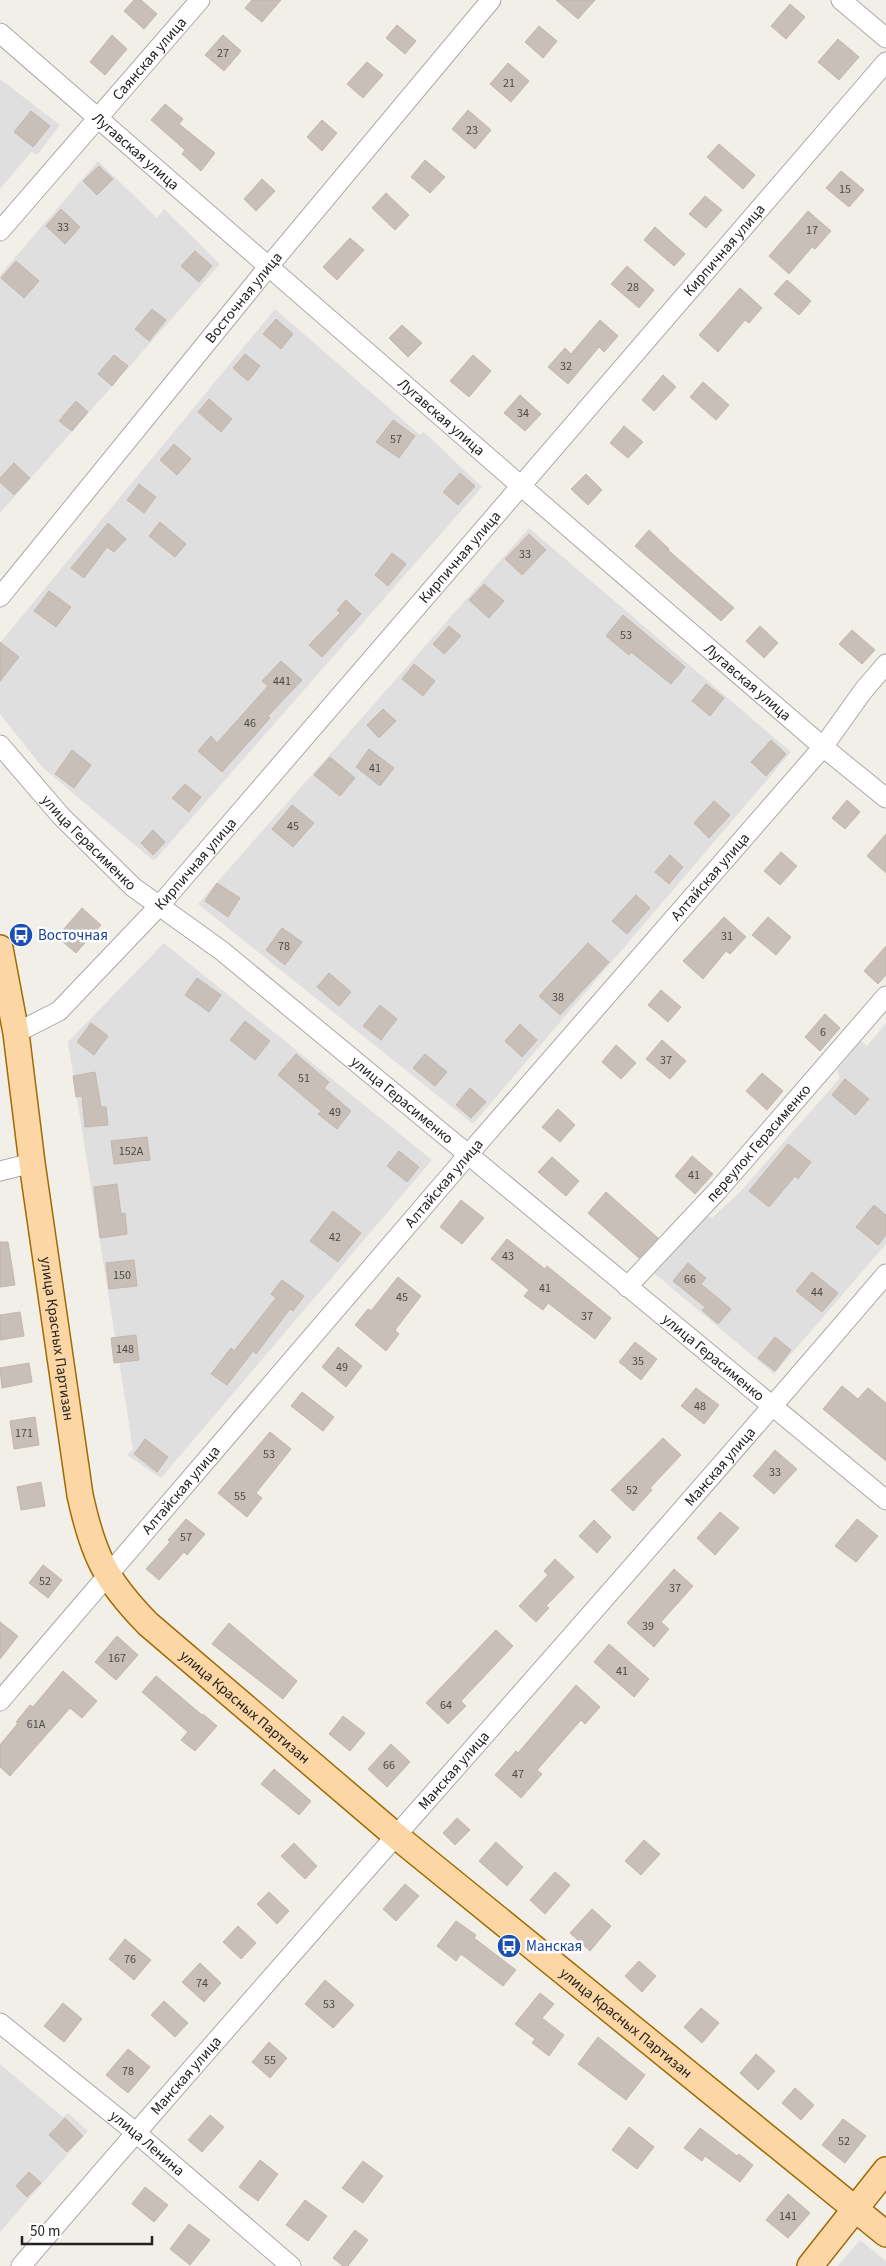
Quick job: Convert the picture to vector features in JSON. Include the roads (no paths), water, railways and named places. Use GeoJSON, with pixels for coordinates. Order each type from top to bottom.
{"type":"FeatureCollection","features":[{"type":"Feature","properties":{"kind":"main road","name":"улица Красных Партизан"},"geometry":{"type":"LineString","coordinates":[[0,948],[16,1033],[32,1163],[80,1494],[87,1528],[108,1578],[125,1601],[148,1624],[396,1835],[854,2210],[886,2234]]}},
{"type":"Feature","properties":{"kind":"main road"},"geometry":{"type":"LineString","coordinates":[[810,2266],[886,2170]]}},
{"type":"Feature","properties":{"kind":"street","name":"Саянская улица"},"geometry":{"type":"LineString","coordinates":[[0,231],[200,0]]}},
{"type":"Feature","properties":{"kind":"street","name":"Восточная улица"},"geometry":{"type":"LineString","coordinates":[[0,597],[6,581],[491,0]]}},
{"type":"Feature","properties":{"kind":"street"},"geometry":{"type":"LineString","coordinates":[[841,0],[886,38]]}},
{"type":"Feature","properties":{"kind":"street","name":"Лугавская улица"},"geometry":{"type":"LineString","coordinates":[[0,33],[823,747],[886,798]]}},
{"type":"Feature","properties":{"kind":"street","name":"Кирпичная улица"},"geometry":{"type":"LineString","coordinates":[[16,1033],[59,1011],[160,905],[886,62]]}},
{"type":"Feature","properties":{"kind":"street","name":"Алтайская улица"},"geometry":{"type":"LineString","coordinates":[[0,1701],[108,1578],[467,1156],[823,747],[863,690],[886,664]]}},
{"type":"Feature","properties":{"kind":"street","name":"улица Герасименко"},"geometry":{"type":"LineString","coordinates":[[0,745],[61,816],[133,887],[222,951],[467,1156],[886,1500]]}},
{"type":"Feature","properties":{"kind":"street","name":"переулок Герасименко"},"geometry":{"type":"LineString","coordinates":[[627,1287],[719,1189],[886,996]]}},
{"type":"Feature","properties":{"kind":"street"},"geometry":{"type":"LineString","coordinates":[[0,1171],[32,1163]]}},
{"type":"Feature","properties":{"kind":"street","name":"Манская улица"},"geometry":{"type":"LineString","coordinates":[[21,2266],[135,2132],[772,1407],[886,1274]]}},
{"type":"Feature","properties":{"kind":"street","name":"улица Ленина"},"geometry":{"type":"LineString","coordinates":[[0,2023],[135,2132],[291,2266]]}},
{"type":"Feature","properties":{"kind":"place","name":"Восточная"},"geometry":{"type":"Point","coordinates":[21,935]}},
{"type":"Feature","properties":{"kind":"place","name":"Манская"},"geometry":{"type":"Point","coordinates":[509,1946]}}]}
